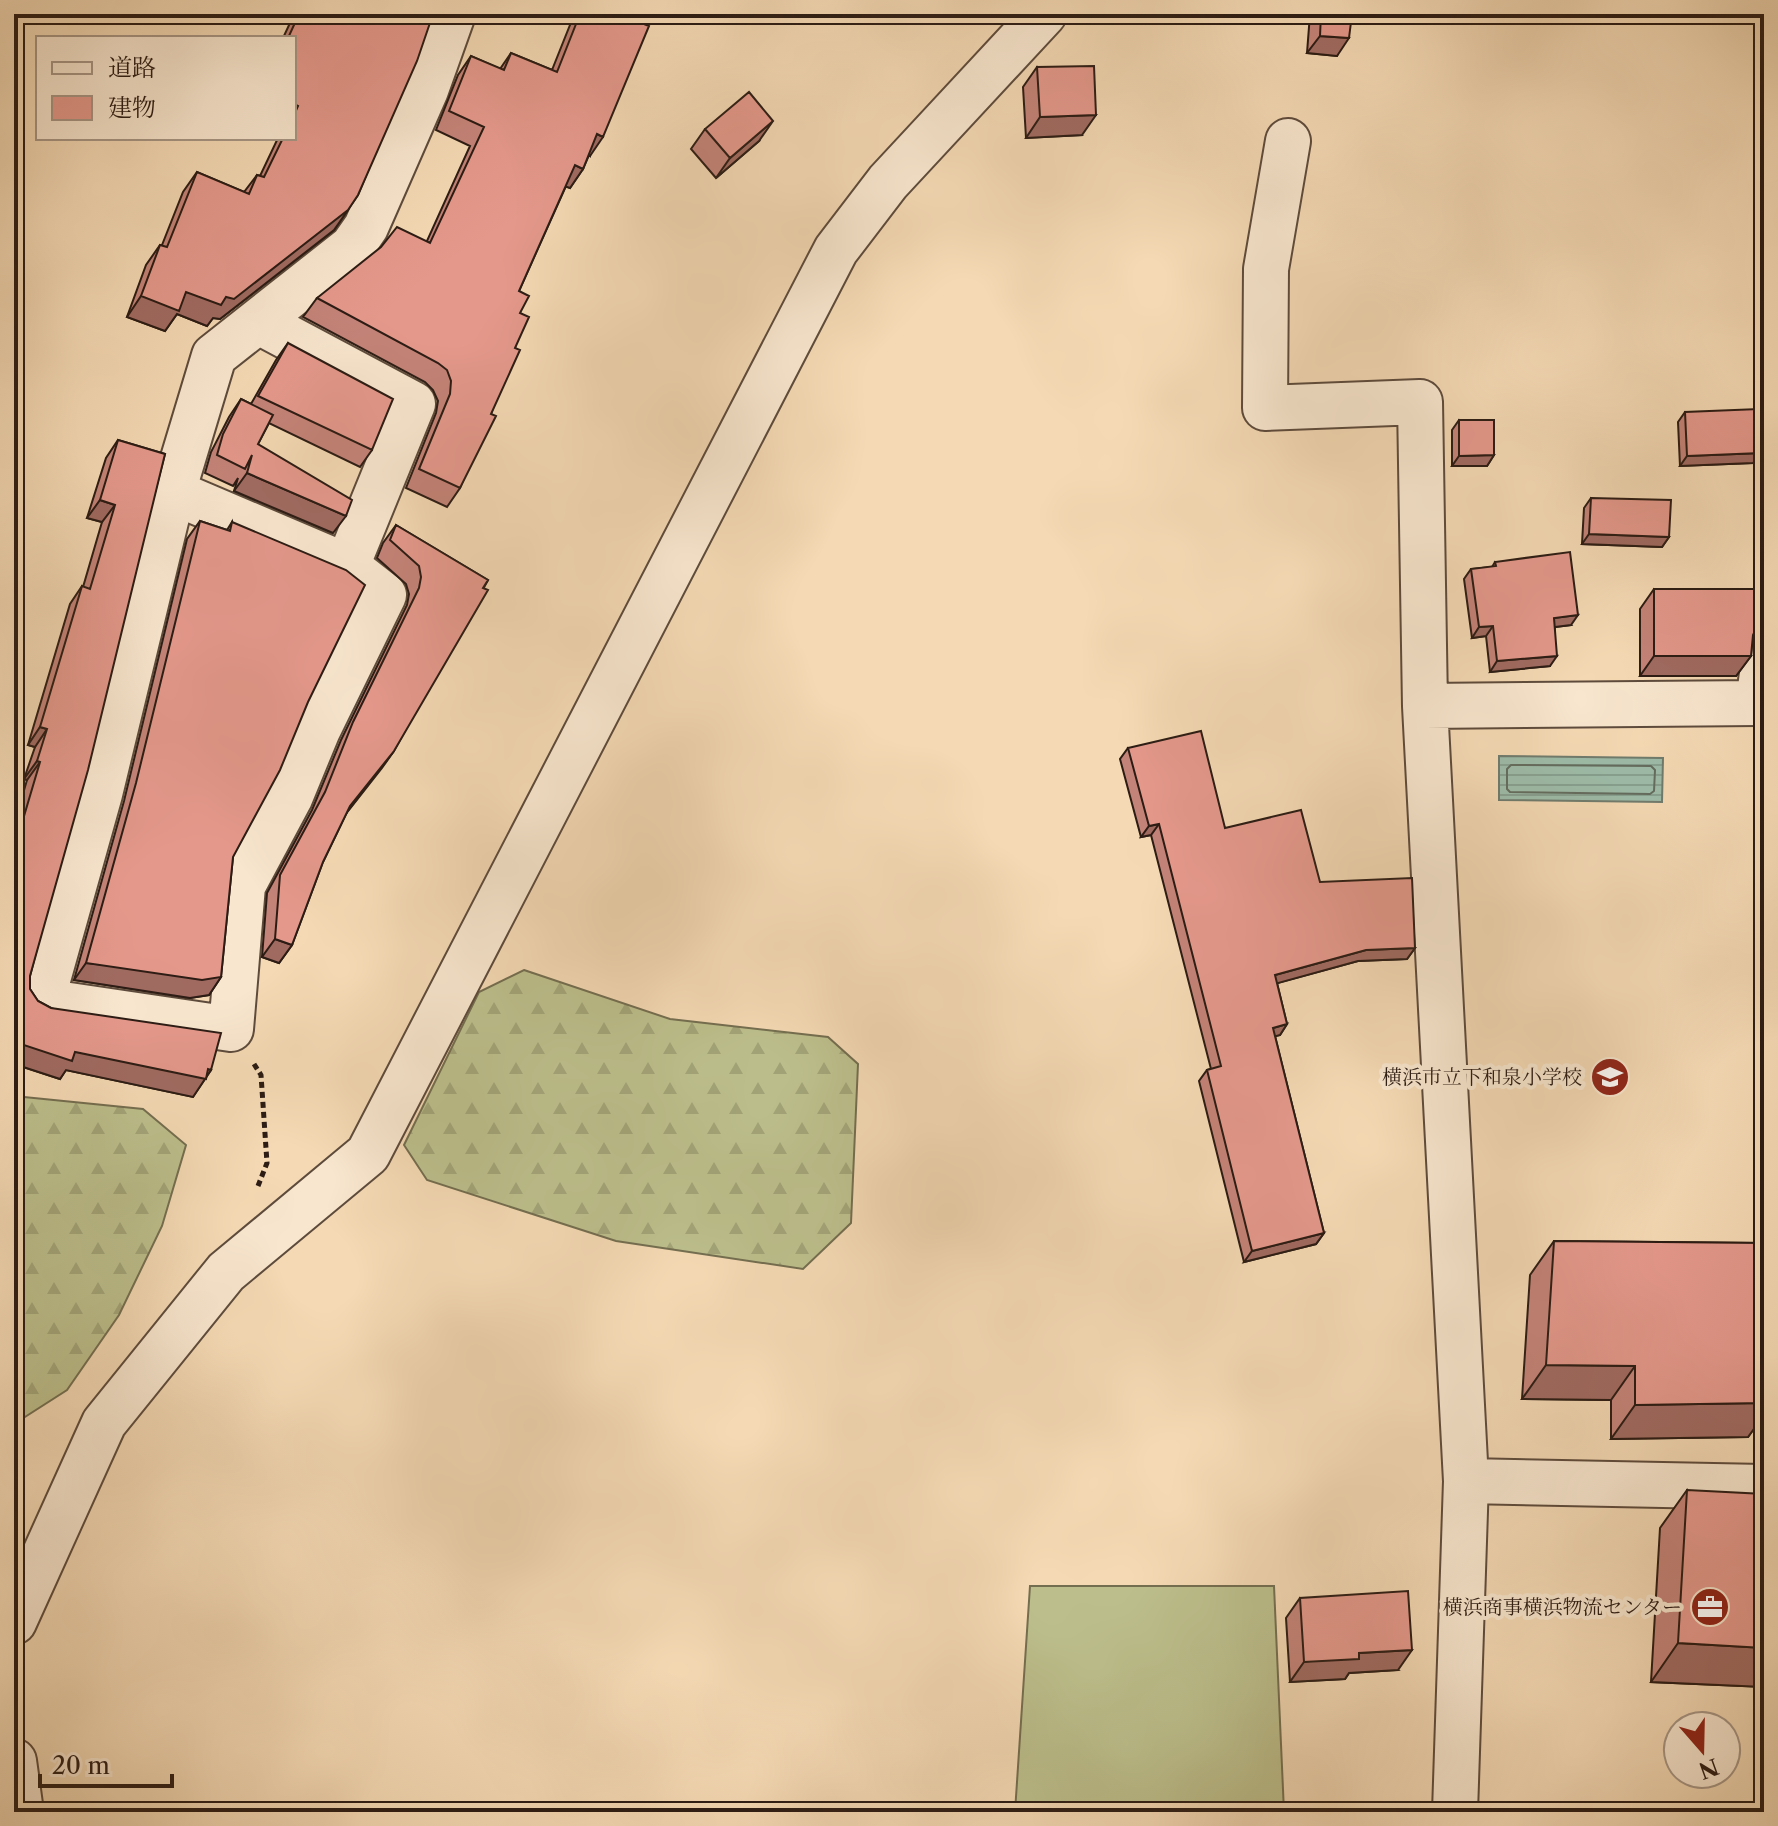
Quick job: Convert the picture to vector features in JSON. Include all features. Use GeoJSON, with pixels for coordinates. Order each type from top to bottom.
{"type":"FeatureCollection","features":[{"type":"Feature","properties":{"kind":"street"},"geometry":{"type":"LineString","coordinates":[[173,492],[347,566],[384,595],[318,730],[290,798],[243,886],[231,1029],[42,1001],[100,794],[173,492],[214,356],[352,247],[366,227],[426,90],[453,14]]}},
{"type":"Feature","properties":{"kind":"street"},"geometry":{"type":"LineString","coordinates":[[14,1622],[104,1423],[226,1272],[368,1154],[836,250],[888,182],[1044,14]]}},
{"type":"Feature","properties":{"kind":"street"},"geometry":{"type":"LineString","coordinates":[[1288,141],[1266,269],[1265,408],[1420,402],[1425,706],[1466,1481],[1455,1812]]}},
{"type":"Feature","properties":{"kind":"street"},"geometry":{"type":"LineString","coordinates":[[259,322],[413,404],[347,566]]}},
{"type":"Feature","properties":{"kind":"street"},"geometry":{"type":"LineString","coordinates":[[1425,706],[1758,703],[1764,659]]}},
{"type":"Feature","properties":{"kind":"street"},"geometry":{"type":"LineString","coordinates":[[1466,1481],[1764,1487]]}},
{"type":"Feature","properties":{"kind":"street"},"geometry":{"type":"LineString","coordinates":[[14,1761],[21,1812]]}},
{"type":"Feature","properties":{"kind":"path"},"geometry":{"type":"LineString","coordinates":[[231,1029],[261,1075],[267,1163],[256,1190]]}},
{"type":"Feature","properties":{"kind":"green space"},"geometry":{"type":"Polygon","coordinates":[[[524,970],[670,1019],[828,1037],[858,1064],[851,1223],[803,1269],[616,1241],[427,1180],[404,1145],[479,992],[524,970]]]}},
{"type":"Feature","properties":{"kind":"green space"},"geometry":{"type":"Polygon","coordinates":[[[14,1096],[143,1109],[186,1145],[162,1226],[119,1315],[67,1390],[14,1424],[14,1096]]]}},
{"type":"Feature","properties":{"kind":"green space"},"geometry":{"type":"Polygon","coordinates":[[[1030,1586],[1274,1586],[1284,1812],[1015,1812],[1030,1586]]]}},
{"type":"Feature","properties":{"kind":"water"},"geometry":{"type":"Polygon","coordinates":[[[1499,756],[1663,758],[1662,802],[1499,800],[1499,756]]]}},
{"type":"Feature","properties":{"kind":"building"},"geometry":{"type":"Polygon","coordinates":[[[299,14],[433,14],[417,61],[358,195],[348,210],[234,299],[226,297],[221,305],[186,292],[179,311],[141,296],[160,245],[167,247],[197,172],[249,194],[257,175],[264,177],[282,140],[296,140],[296,36],[289,36],[299,14]]]}},
{"type":"Feature","properties":{"kind":"building"},"geometry":{"type":"Polygon","coordinates":[[[580,14],[619,14],[649,26],[603,137],[597,134],[583,169],[575,165],[519,291],[529,296],[520,313],[529,317],[515,348],[520,350],[491,414],[496,416],[460,488],[419,469],[450,394],[451,381],[447,370],[317,298],[381,247],[397,227],[430,243],[484,127],[449,111],[471,56],[504,70],[511,53],[557,72],[580,14]]]}},
{"type":"Feature","properties":{"kind":"building"},"geometry":{"type":"Polygon","coordinates":[[[1321,14],[1352,14],[1349,38],[1320,36],[1321,14]]]}},
{"type":"Feature","properties":{"kind":"building"},"geometry":{"type":"Polygon","coordinates":[[[1094,66],[1096,115],[1040,117],[1037,67],[1094,66]]]}},
{"type":"Feature","properties":{"kind":"building"},"geometry":{"type":"Polygon","coordinates":[[[749,92],[773,121],[730,158],[705,129],[749,92]]]}},
{"type":"Feature","properties":{"kind":"building"},"geometry":{"type":"Polygon","coordinates":[[[288,343],[393,399],[372,450],[258,396],[288,343]]]}},
{"type":"Feature","properties":{"kind":"building"},"geometry":{"type":"Polygon","coordinates":[[[241,399],[273,415],[258,444],[352,500],[346,516],[247,473],[252,455],[245,469],[217,455],[223,434],[241,399]]]}},
{"type":"Feature","properties":{"kind":"building"},"geometry":{"type":"Polygon","coordinates":[[[1759,409],[1761,453],[1687,456],[1685,412],[1759,409]]]}},
{"type":"Feature","properties":{"kind":"building"},"geometry":{"type":"Polygon","coordinates":[[[1459,420],[1494,420],[1494,455],[1459,456],[1459,420]]]}},
{"type":"Feature","properties":{"kind":"building"},"geometry":{"type":"Polygon","coordinates":[[[118,440],[165,454],[88,770],[30,976],[30,989],[38,1001],[51,1008],[221,1033],[206,1079],[75,1052],[72,1061],[21,1044],[20,1051],[14,1050],[14,850],[47,729],[40,727],[82,586],[90,589],[115,505],[100,500],[118,440]]]}},
{"type":"Feature","properties":{"kind":"building"},"geometry":{"type":"Polygon","coordinates":[[[1591,498],[1671,500],[1669,537],[1589,534],[1591,498]]]}},
{"type":"Feature","properties":{"kind":"building"},"geometry":{"type":"Polygon","coordinates":[[[200,521],[230,531],[232,522],[346,570],[365,585],[308,702],[280,770],[233,857],[221,977],[202,980],[86,963],[136,783],[200,521]]]}},
{"type":"Feature","properties":{"kind":"building"},"geometry":{"type":"Polygon","coordinates":[[[396,525],[488,580],[483,588],[488,590],[394,751],[350,806],[323,862],[292,945],[275,939],[280,875],[325,792],[353,722],[419,588],[419,566],[390,540],[396,525]]]}},
{"type":"Feature","properties":{"kind":"building"},"geometry":{"type":"Polygon","coordinates":[[[1570,552],[1578,615],[1554,618],[1557,656],[1497,661],[1493,626],[1479,627],[1471,569],[1496,566],[1495,562],[1570,552]]]}},
{"type":"Feature","properties":{"kind":"building"},"geometry":{"type":"Polygon","coordinates":[[[1654,589],[1759,589],[1759,623],[1753,635],[1751,656],[1654,656],[1654,589]]]}},
{"type":"Feature","properties":{"kind":"building"},"geometry":{"type":"Polygon","coordinates":[[[1201,731],[1225,828],[1301,810],[1320,882],[1412,878],[1415,948],[1366,950],[1275,975],[1287,1024],[1273,1028],[1324,1233],[1252,1251],[1207,1070],[1221,1066],[1159,824],[1149,826],[1128,748],[1201,731]]]}},
{"type":"Feature","properties":{"kind":"building"},"geometry":{"type":"Polygon","coordinates":[[[1554,1241],[1764,1243],[1764,1403],[1635,1405],[1635,1366],[1546,1365],[1554,1241]]]}},
{"type":"Feature","properties":{"kind":"building"},"geometry":{"type":"Polygon","coordinates":[[[1687,1490],[1764,1494],[1764,1648],[1678,1643],[1687,1490]]]}},
{"type":"Feature","properties":{"kind":"building"},"geometry":{"type":"Polygon","coordinates":[[[1408,1591],[1412,1650],[1359,1653],[1359,1659],[1304,1662],[1300,1598],[1408,1591]]]}},
{"type":"Feature","properties":{"kind":"building"},"geometry":{"type":"Polygon","coordinates":[[[124,1805],[124,1812],[73,1812],[73,1806],[124,1805]]]}},
{"type":"Feature","properties":{"kind":"place","name":"横浜市立下和泉小学校"},"geometry":{"type":"Point","coordinates":[1610,1077]}},
{"type":"Feature","properties":{"kind":"place","name":"横浜商事横浜物流センター"},"geometry":{"type":"Point","coordinates":[1710,1607]}}]}
